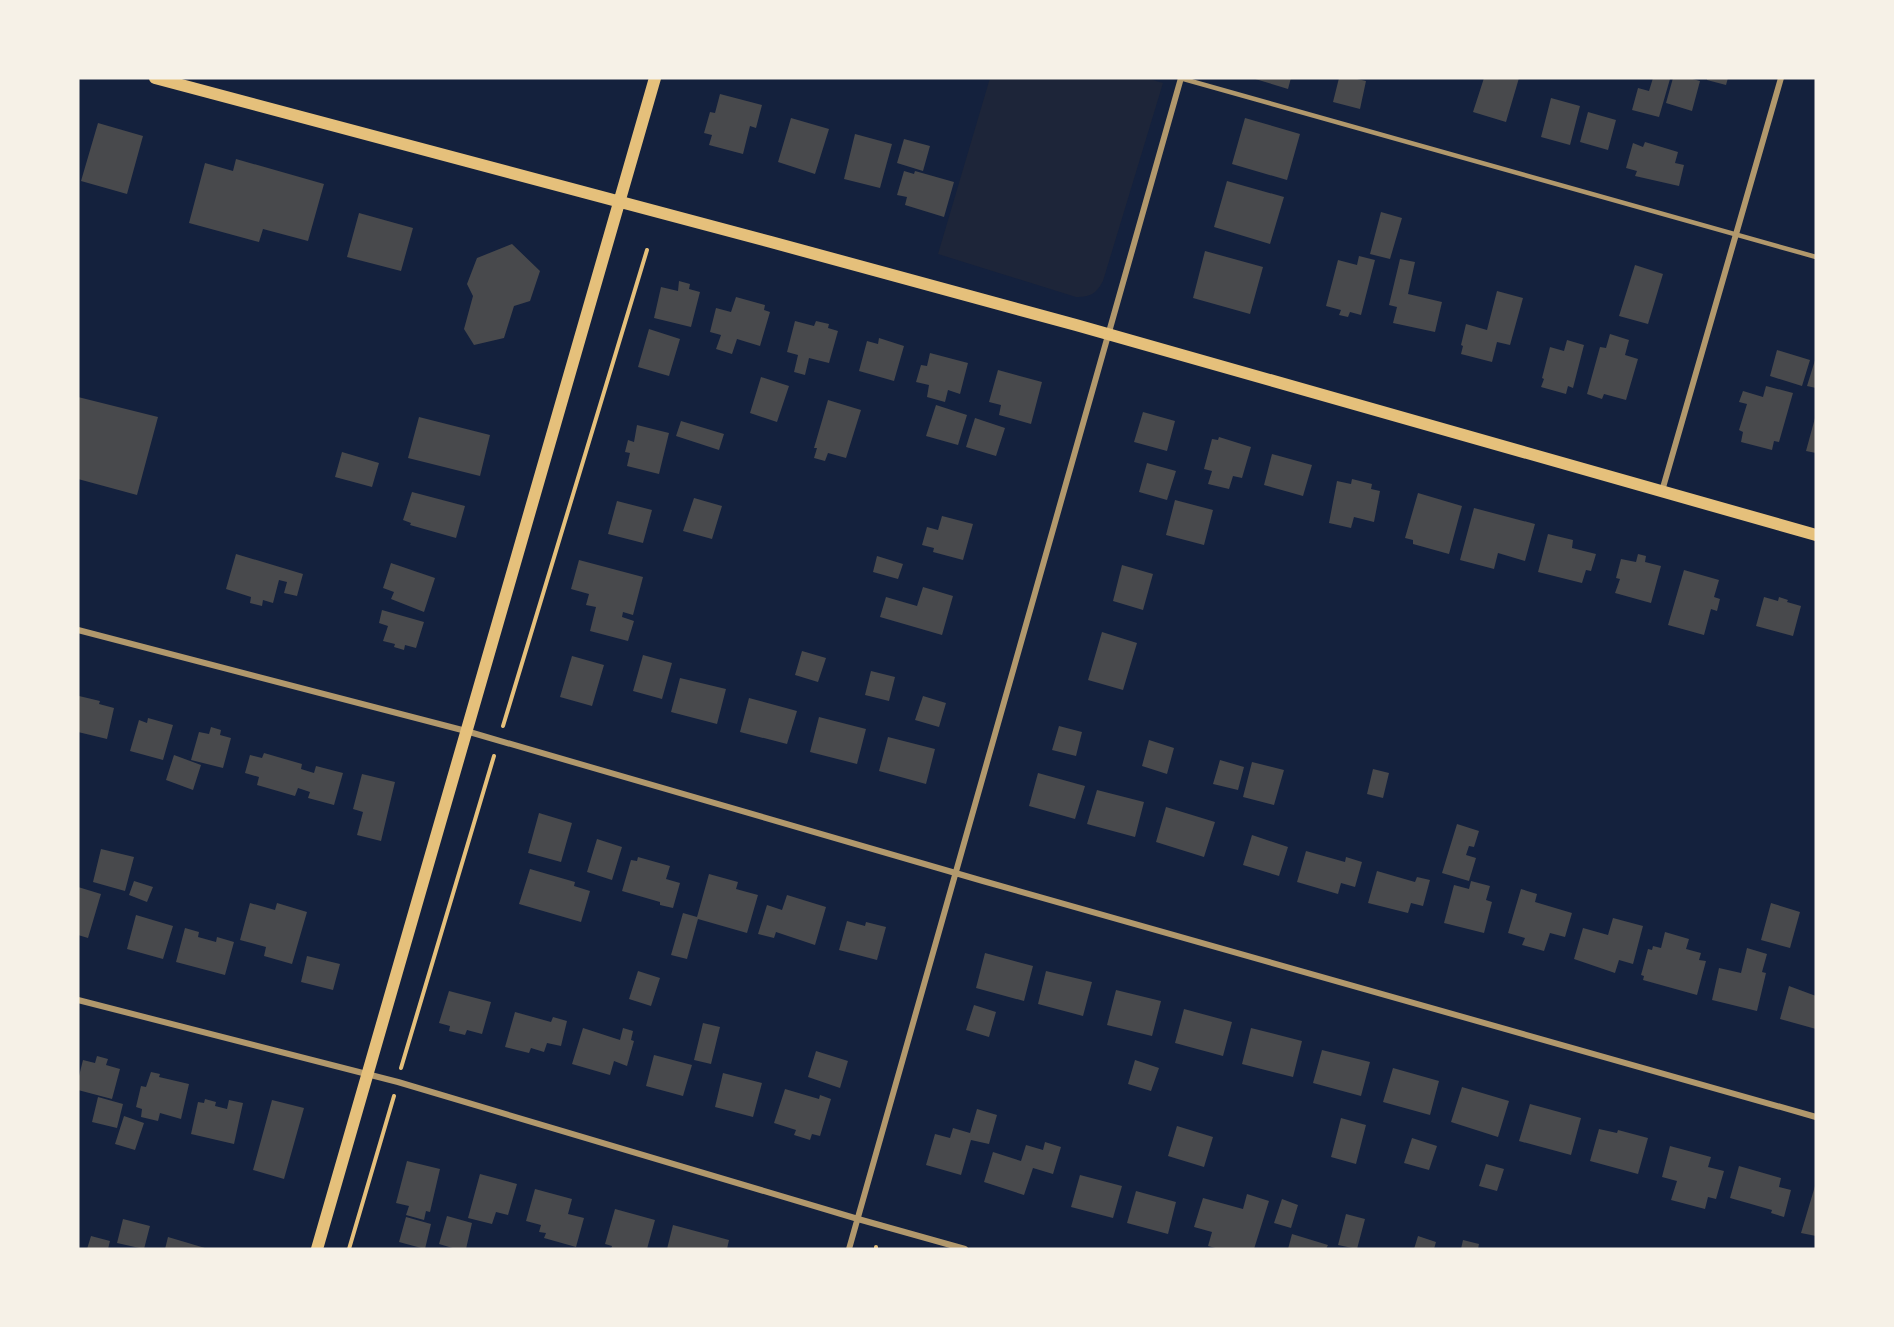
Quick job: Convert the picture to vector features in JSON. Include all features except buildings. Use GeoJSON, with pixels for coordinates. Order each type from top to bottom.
{"type":"FeatureCollection","features":[{"type":"Feature","properties":{"kind":"main road"},"geometry":{"type":"LineString","coordinates":[[155,78],[1109,334],[1816,535]]}},
{"type":"Feature","properties":{"kind":"main road"},"geometry":{"type":"LineString","coordinates":[[317,1249],[655,78]]}},
{"type":"Feature","properties":{"kind":"street"},"geometry":{"type":"LineString","coordinates":[[849,1249],[1180,78]]}},
{"type":"Feature","properties":{"kind":"street"},"geometry":{"type":"LineString","coordinates":[[1662,491],[1781,78]]}},
{"type":"Feature","properties":{"kind":"street"},"geometry":{"type":"LineString","coordinates":[[78,630],[466,731],[955,873],[1816,1117]]}},
{"type":"Feature","properties":{"kind":"street"},"geometry":{"type":"LineString","coordinates":[[78,1000],[368,1074],[858,1220],[965,1249]]}},
{"type":"Feature","properties":{"kind":"lane"},"geometry":{"type":"LineString","coordinates":[[1180,78],[1816,257]]}},
{"type":"Feature","properties":{"kind":"path"},"geometry":{"type":"LineString","coordinates":[[507,716],[647,250]]}},
{"type":"Feature","properties":{"kind":"path"},"geometry":{"type":"LineString","coordinates":[[402,1065],[492,761]]}},
{"type":"Feature","properties":{"kind":"path"},"geometry":{"type":"LineString","coordinates":[[349,1249],[393,1101]]}},
{"type":"Feature","properties":{"kind":"shaded area"},"geometry":{"type":"Polygon","coordinates":[[[990,78],[1146,78],[1163,83],[1103,281],[1092,294],[1076,297],[938,254],[990,78]]]}}]}
